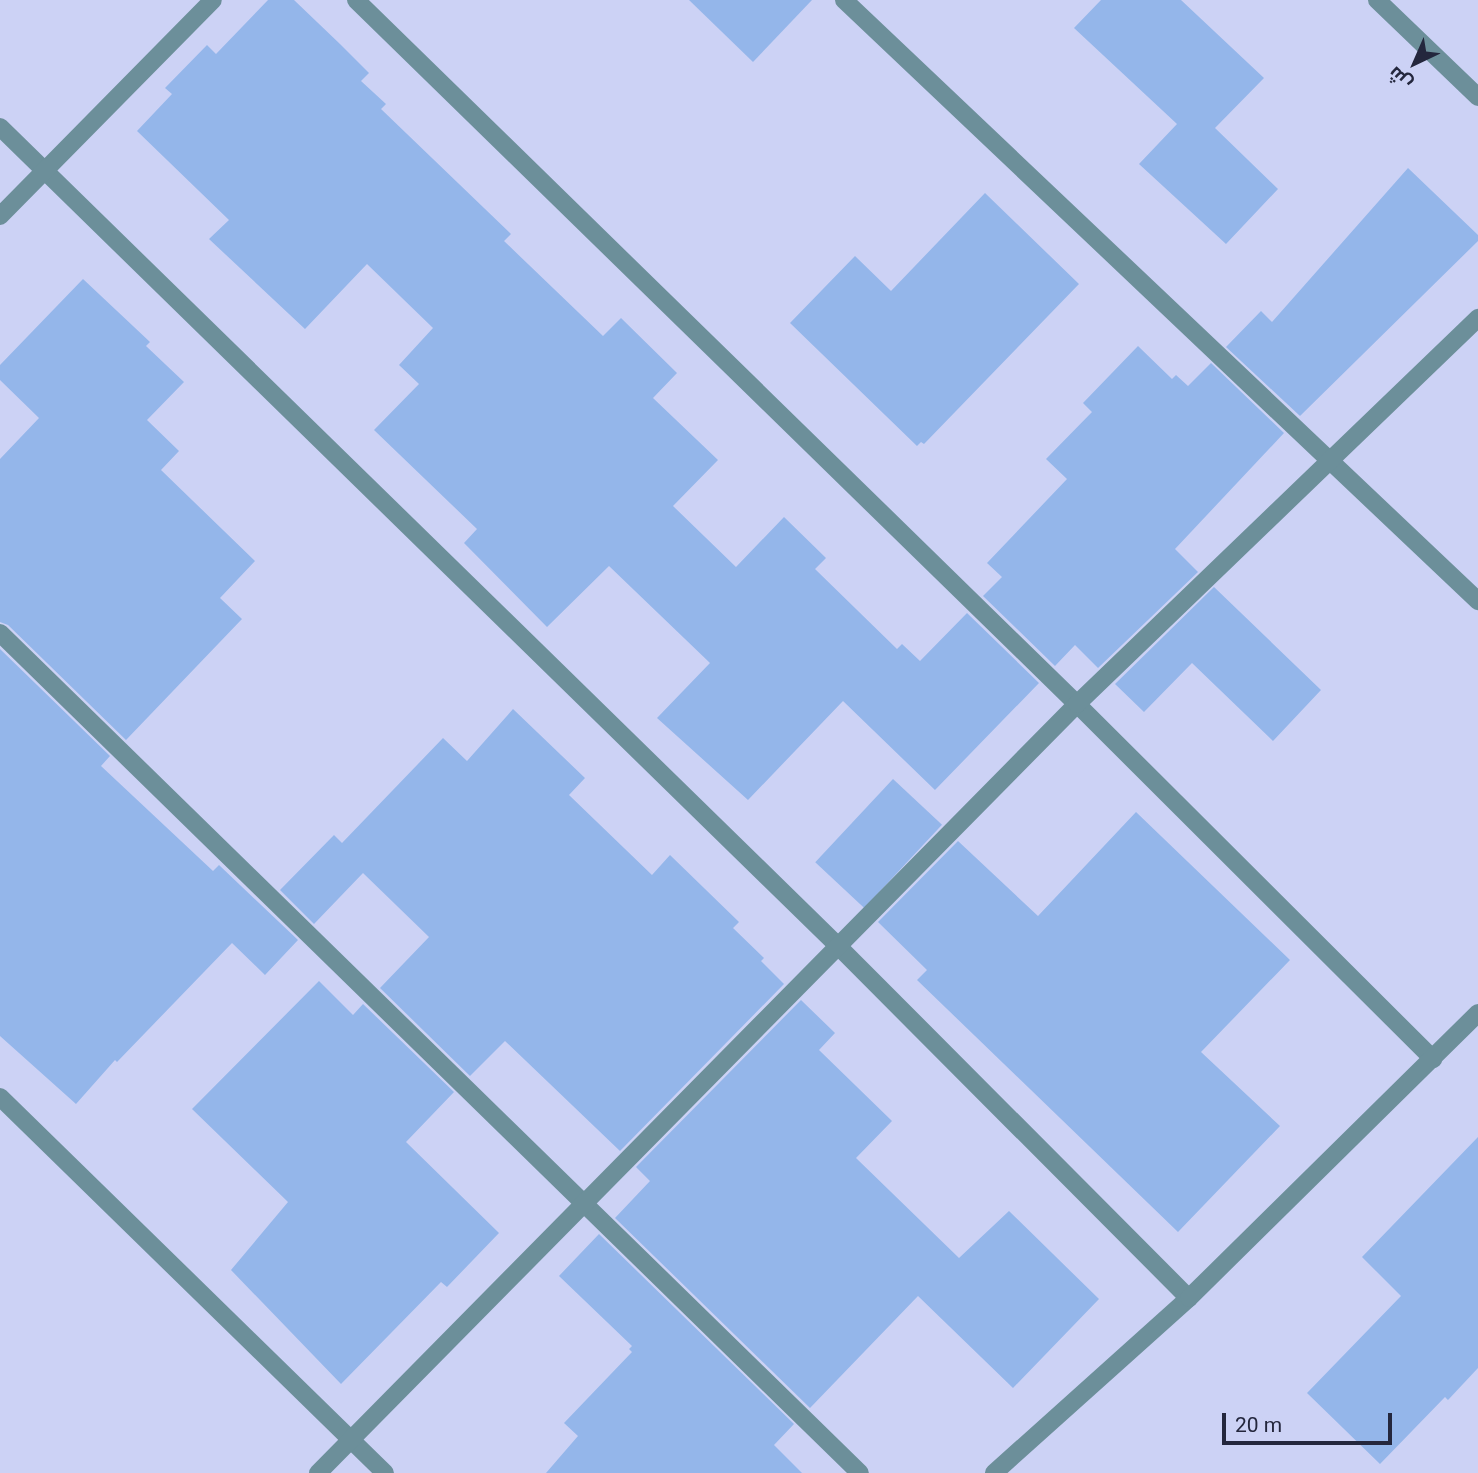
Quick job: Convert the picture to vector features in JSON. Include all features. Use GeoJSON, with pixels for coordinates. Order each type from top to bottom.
{"type":"FeatureCollection","features":[{"type":"Feature","properties":{"kind":"street"},"geometry":{"type":"LineString","coordinates":[[0,216],[213,0]]}},
{"type":"Feature","properties":{"kind":"street"},"geometry":{"type":"LineString","coordinates":[[356,0],[1076,704],[1433,1059]]}},
{"type":"Feature","properties":{"kind":"street"},"geometry":{"type":"LineString","coordinates":[[844,0],[1478,601]]}},
{"type":"Feature","properties":{"kind":"street"},"geometry":{"type":"LineString","coordinates":[[1377,0],[1478,97]]}},
{"type":"Feature","properties":{"kind":"street"},"geometry":{"type":"LineString","coordinates":[[0,127],[838,946],[1189,1298]]}},
{"type":"Feature","properties":{"kind":"street"},"geometry":{"type":"LineString","coordinates":[[318,1473],[1076,704],[1478,318]]}},
{"type":"Feature","properties":{"kind":"street"},"geometry":{"type":"LineString","coordinates":[[0,633],[860,1473]]}},
{"type":"Feature","properties":{"kind":"street"},"geometry":{"type":"LineString","coordinates":[[994,1473],[1189,1298],[1478,1013]]}},
{"type":"Feature","properties":{"kind":"street"},"geometry":{"type":"LineString","coordinates":[[0,1097],[385,1473]]}},
{"type":"Feature","properties":{"kind":"building"},"geometry":{"type":"Polygon","coordinates":[[[268,0],[294,0],[369,73],[361,81],[386,104],[381,109],[511,234],[504,241],[603,336],[621,318],[677,373],[653,398],[718,460],[673,506],[736,567],[784,517],[826,558],[815,569],[897,649],[902,644],[920,661],[967,613],[1039,683],[935,790],[843,701],[748,800],[657,718],[710,663],[609,566],[547,627],[464,543],[477,529],[374,430],[419,384],[399,365],[433,328],[367,264],[305,329],[209,239],[229,220],[137,131],[172,94],[165,88],[207,45],[216,54],[268,0]]]}},
{"type":"Feature","properties":{"kind":"building"},"geometry":{"type":"Polygon","coordinates":[[[689,0],[812,0],[753,62],[689,0]]]}},
{"type":"Feature","properties":{"kind":"building"},"geometry":{"type":"Polygon","coordinates":[[[1101,0],[1181,0],[1264,78],[1215,128],[1278,189],[1226,244],[1139,164],[1177,124],[1074,28],[1101,0]]]}},
{"type":"Feature","properties":{"kind":"building"},"geometry":{"type":"Polygon","coordinates":[[[1408,168],[1478,235],[1478,241],[1300,416],[1226,347],[1261,311],[1272,322],[1408,168]]]}},
{"type":"Feature","properties":{"kind":"building"},"geometry":{"type":"Polygon","coordinates":[[[985,193],[1079,284],[924,444],[921,442],[917,446],[790,323],[855,256],[891,291],[985,193]]]}},
{"type":"Feature","properties":{"kind":"building"},"geometry":{"type":"Polygon","coordinates":[[[83,279],[150,342],[146,346],[184,382],[147,420],[179,451],[161,470],[255,561],[220,598],[242,619],[126,740],[8,625],[0,622],[0,459],[39,418],[0,380],[0,365],[83,279]]]}},
{"type":"Feature","properties":{"kind":"building"},"geometry":{"type":"Polygon","coordinates":[[[1138,346],[1172,379],[1176,375],[1188,386],[1211,363],[1284,433],[1175,549],[1198,572],[1098,668],[1075,645],[1055,666],[983,596],[1002,577],[987,563],[1067,479],[1046,459],[1092,412],[1083,403],[1138,346]]]}},
{"type":"Feature","properties":{"kind":"building"},"geometry":{"type":"Polygon","coordinates":[[[1214,587],[1321,690],[1273,741],[1192,663],[1144,712],[1115,684],[1214,587]]]}},
{"type":"Feature","properties":{"kind":"building"},"geometry":{"type":"Polygon","coordinates":[[[0,649],[110,756],[101,766],[213,871],[219,865],[298,940],[265,975],[232,943],[117,1062],[115,1060],[76,1104],[0,1036],[0,649]]]}},
{"type":"Feature","properties":{"kind":"building"},"geometry":{"type":"Polygon","coordinates":[[[513,709],[585,778],[569,795],[652,875],[670,855],[739,922],[733,928],[764,958],[761,961],[784,984],[620,1151],[505,1041],[470,1076],[380,988],[429,937],[363,873],[314,924],[280,890],[334,835],[342,843],[443,738],[467,761],[513,709]]]}},
{"type":"Feature","properties":{"kind":"building"},"geometry":{"type":"Polygon","coordinates":[[[893,779],[942,825],[864,908],[815,862],[893,779]]]}},
{"type":"Feature","properties":{"kind":"building"},"geometry":{"type":"Polygon","coordinates":[[[1136,812],[1290,960],[1201,1052],[1280,1126],[1178,1232],[917,980],[927,970],[878,922],[958,841],[1038,916],[1136,812]]]}},
{"type":"Feature","properties":{"kind":"building"},"geometry":{"type":"Polygon","coordinates":[[[319,981],[353,1015],[363,1004],[454,1092],[406,1142],[499,1233],[447,1287],[441,1282],[341,1384],[231,1270],[288,1202],[192,1109],[319,981]]]}},
{"type":"Feature","properties":{"kind":"building"},"geometry":{"type":"Polygon","coordinates":[[[801,1000],[835,1033],[819,1050],[892,1121],[856,1158],[959,1258],[1009,1211],[1099,1299],[1013,1388],[918,1296],[810,1408],[615,1218],[650,1181],[636,1167],[801,1000]]]}},
{"type":"Feature","properties":{"kind":"building"},"geometry":{"type":"Polygon","coordinates":[[[1478,1137],[1478,1368],[1448,1400],[1445,1397],[1380,1464],[1307,1393],[1401,1296],[1362,1257],[1478,1137]]]}},
{"type":"Feature","properties":{"kind":"building"},"geometry":{"type":"Polygon","coordinates":[[[599,1234],[794,1424],[774,1445],[802,1473],[546,1473],[578,1436],[564,1423],[632,1352],[629,1349],[632,1346],[559,1276],[599,1234]]]}}]}
